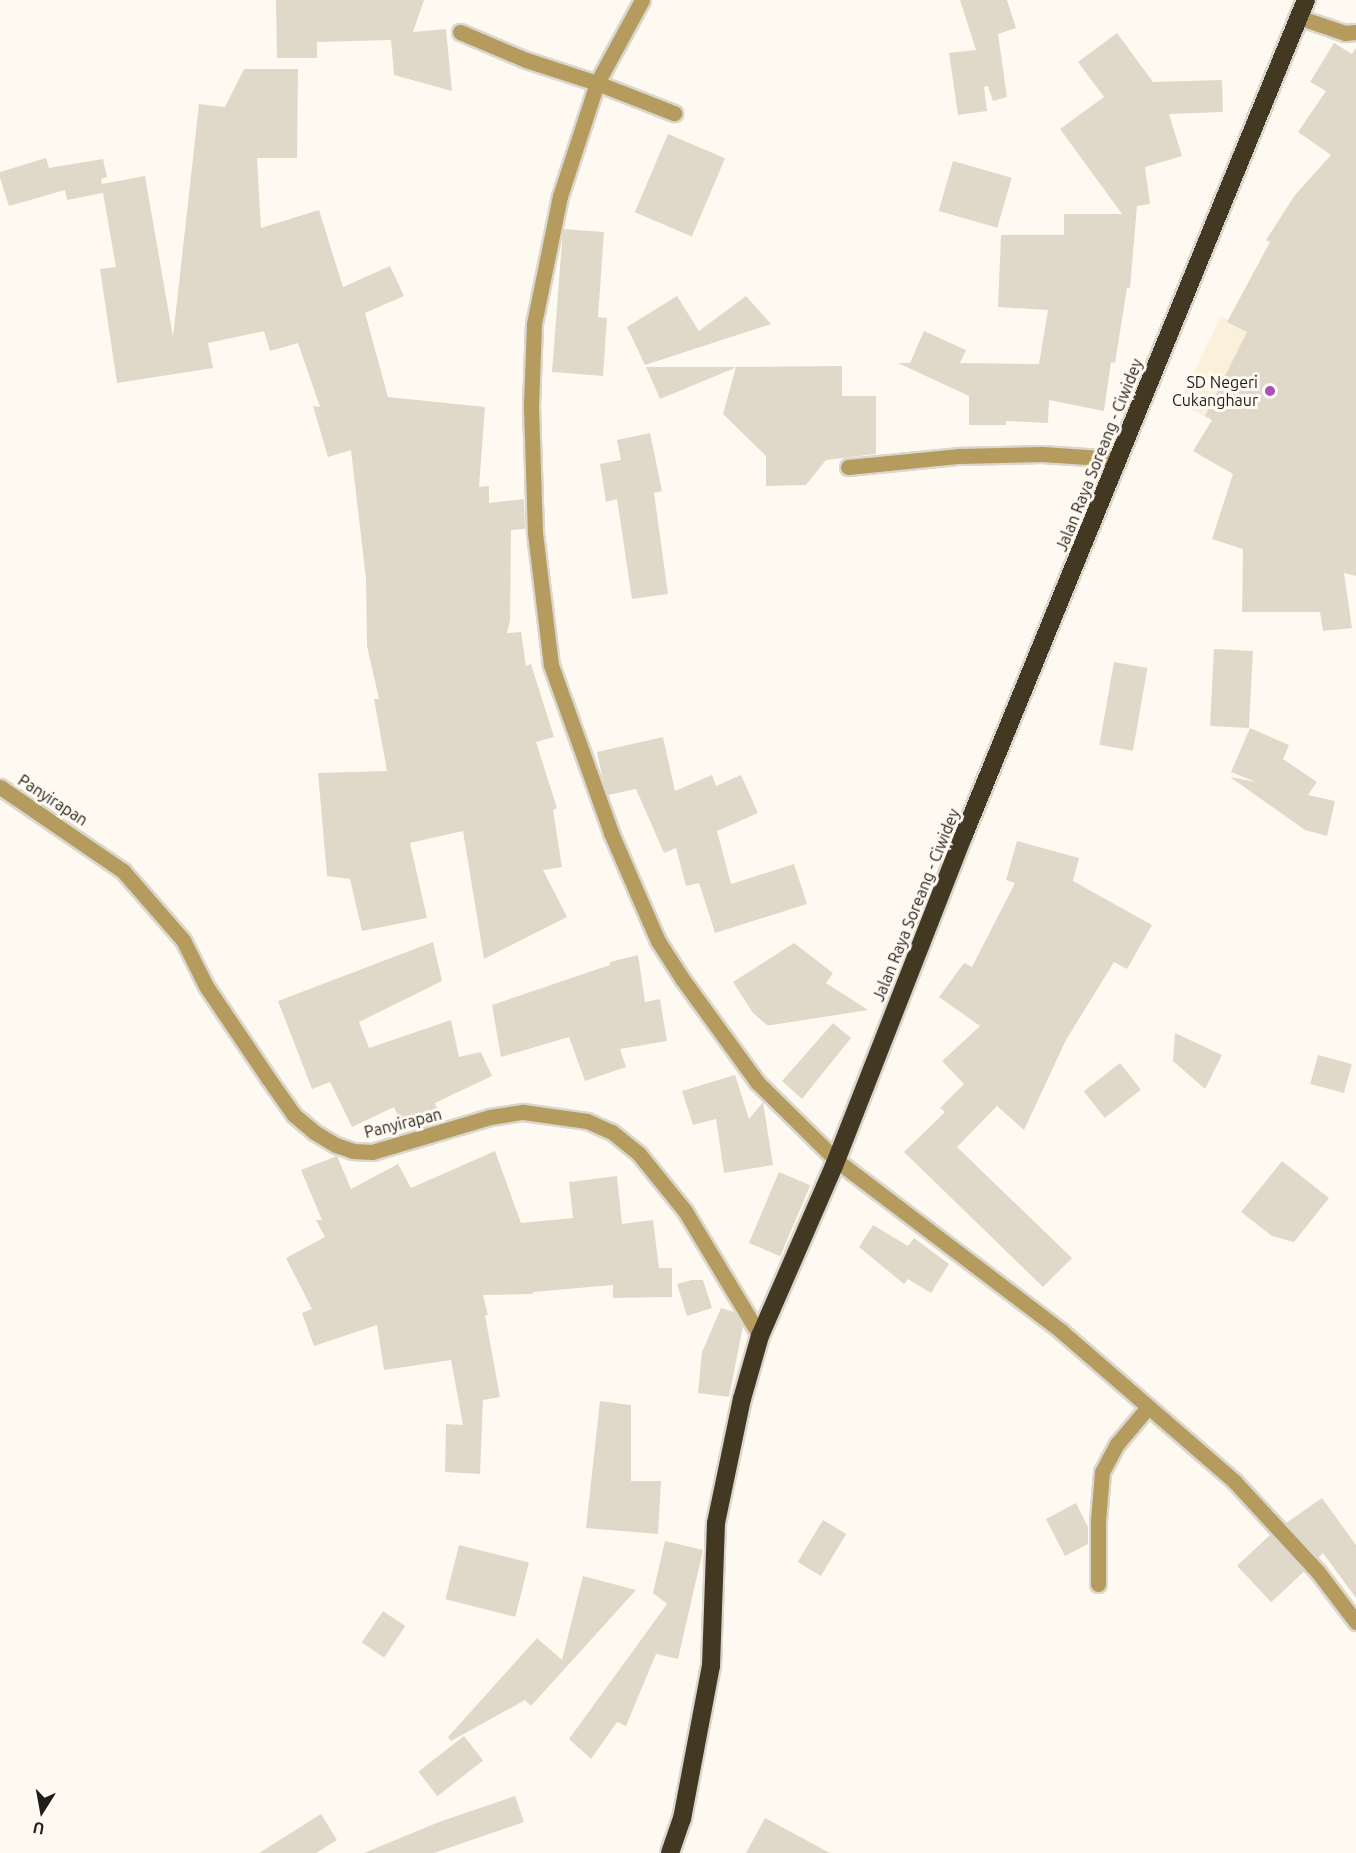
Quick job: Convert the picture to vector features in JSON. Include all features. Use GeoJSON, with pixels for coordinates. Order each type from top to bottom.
{"type":"FeatureCollection","features":[{"type":"Feature","properties":{"kind":"highway","name":"Jalan Raya Soreang - Ciwidey"},"geometry":{"type":"LineString","coordinates":[[670,1853],[682,1819],[711,1666],[716,1523],[742,1399],[760,1336],[836,1160],[1117,459],[1302,8]]}},
{"type":"Feature","properties":{"kind":"street"},"geometry":{"type":"LineString","coordinates":[[642,0],[597,83],[560,196],[534,324],[531,406],[534,533],[551,665],[610,834],[658,941],[683,980],[758,1082],[836,1160],[1061,1332],[1234,1481],[1317,1572],[1356,1622]]}},
{"type":"Feature","properties":{"kind":"street"},"geometry":{"type":"LineString","coordinates":[[1302,8],[1345,33],[1356,32]]}},
{"type":"Feature","properties":{"kind":"street"},"geometry":{"type":"LineString","coordinates":[[460,32],[526,60],[597,83],[674,112]]}},
{"type":"Feature","properties":{"kind":"street"},"geometry":{"type":"LineString","coordinates":[[848,467],[959,456],[1041,454],[1117,459]]}},
{"type":"Feature","properties":{"kind":"street","name":"Panyirapan"},"geometry":{"type":"LineString","coordinates":[[0,787],[123,871],[183,940],[206,986],[294,1116],[314,1132],[336,1145],[353,1151],[372,1152],[490,1117],[523,1112],[587,1121],[612,1132],[639,1154],[685,1211],[760,1336]]}},
{"type":"Feature","properties":{"kind":"street"},"geometry":{"type":"LineString","coordinates":[[1098,1584],[1098,1521],[1102,1472],[1117,1444],[1149,1407]]}},
{"type":"Feature","properties":{"kind":"shaded area","name":"SD Negeri Cukanghaur"},"geometry":{"type":"Polygon","coordinates":[[[1221,316],[1356,378],[1318,477],[1179,403],[1221,316]]]}},
{"type":"Feature","properties":{"kind":"building"},"geometry":{"type":"Polygon","coordinates":[[[276,0],[424,0],[413,32],[446,29],[452,91],[394,75],[391,40],[317,42],[317,58],[277,58],[276,0]]]}},
{"type":"Feature","properties":{"kind":"building"},"geometry":{"type":"Polygon","coordinates":[[[960,0],[1007,0],[1016,28],[998,34],[1007,97],[993,101],[988,86],[984,87],[987,111],[958,115],[949,53],[976,50],[960,0]]]}},
{"type":"Feature","properties":{"kind":"building"},"geometry":{"type":"Polygon","coordinates":[[[1117,33],[1153,82],[1222,80],[1223,112],[1169,114],[1182,156],[1145,167],[1150,204],[1137,206],[1130,288],[1127,288],[1115,363],[1111,362],[1104,411],[1049,400],[1048,423],[1006,421],[1006,425],[969,425],[969,396],[898,363],[910,363],[924,331],[966,350],[960,363],[1039,364],[1048,310],[998,307],[1001,235],[1064,235],[1064,214],[1122,214],[1060,129],[1104,97],[1078,62],[1117,33]]]}},
{"type":"Feature","properties":{"kind":"building"},"geometry":{"type":"Polygon","coordinates":[[[1334,43],[1352,54],[1356,48],[1356,576],[1344,573],[1352,628],[1323,631],[1320,612],[1242,612],[1243,549],[1212,539],[1233,474],[1193,451],[1212,420],[1205,416],[1247,332],[1227,322],[1270,242],[1266,240],[1295,195],[1331,155],[1298,132],[1326,91],[1310,82],[1334,43]]]}},
{"type":"Feature","properties":{"kind":"building"},"geometry":{"type":"Polygon","coordinates":[[[244,69],[298,69],[297,158],[257,158],[261,228],[319,210],[343,287],[390,266],[404,296],[365,313],[388,397],[485,407],[479,487],[489,486],[489,503],[524,499],[525,529],[511,530],[510,621],[507,633],[521,632],[526,666],[531,664],[554,737],[536,742],[557,808],[553,810],[562,867],[543,870],[567,917],[484,959],[463,831],[410,843],[427,918],[362,931],[350,879],[327,876],[318,773],[387,771],[374,699],[379,699],[367,646],[366,579],[351,450],[328,457],[313,406],[320,407],[298,343],[270,351],[264,331],[208,343],[213,368],[117,383],[100,269],[116,267],[103,193],[67,200],[65,190],[9,206],[0,178],[0,172],[46,158],[49,168],[103,159],[107,177],[101,179],[102,184],[145,176],[173,337],[199,104],[225,107],[244,69]]]}},
{"type":"Feature","properties":{"kind":"building"},"geometry":{"type":"Polygon","coordinates":[[[668,134],[725,158],[692,236],[635,212],[668,134]]]}},
{"type":"Feature","properties":{"kind":"building"},"geometry":{"type":"Polygon","coordinates":[[[953,161],[1012,178],[997,228],[939,211],[953,161]]]}},
{"type":"Feature","properties":{"kind":"building"},"geometry":{"type":"Polygon","coordinates":[[[563,229],[604,232],[598,317],[607,318],[603,376],[552,372],[563,229]]]}},
{"type":"Feature","properties":{"kind":"building"},"geometry":{"type":"Polygon","coordinates":[[[677,296],[699,331],[746,296],[771,324],[645,365],[627,327],[677,296]]]}},
{"type":"Feature","properties":{"kind":"building"},"geometry":{"type":"Polygon","coordinates":[[[842,366],[842,396],[876,396],[876,454],[826,460],[806,485],[766,486],[766,456],[723,414],[736,367],[842,366]]]}},
{"type":"Feature","properties":{"kind":"building"},"geometry":{"type":"Polygon","coordinates":[[[646,367],[735,367],[735,368],[660,399],[646,367]]]}},
{"type":"Feature","properties":{"kind":"building"},"geometry":{"type":"Polygon","coordinates":[[[650,433],[662,491],[654,493],[668,594],[632,599],[617,499],[606,502],[600,464],[621,460],[617,440],[650,433]]]}},
{"type":"Feature","properties":{"kind":"building"},"geometry":{"type":"Polygon","coordinates":[[[1214,649],[1253,651],[1249,728],[1210,726],[1214,649]]]}},
{"type":"Feature","properties":{"kind":"building"},"geometry":{"type":"Polygon","coordinates":[[[1114,662],[1147,668],[1133,751],[1099,745],[1114,662]]]}},
{"type":"Feature","properties":{"kind":"building"},"geometry":{"type":"Polygon","coordinates":[[[1250,728],[1289,745],[1283,759],[1317,782],[1308,795],[1335,801],[1327,836],[1305,830],[1230,777],[1256,782],[1231,772],[1250,728]]]}},
{"type":"Feature","properties":{"kind":"building"},"geometry":{"type":"Polygon","coordinates":[[[663,737],[675,791],[712,775],[716,786],[741,775],[758,813],[717,831],[731,884],[794,864],[807,904],[715,933],[699,883],[686,886],[676,848],[664,853],[636,789],[608,795],[603,781],[597,752],[663,737]]]}},
{"type":"Feature","properties":{"kind":"building"},"geometry":{"type":"Polygon","coordinates":[[[1017,841],[1079,858],[1073,881],[1152,925],[1127,969],[1114,962],[1066,1040],[1024,1130],[997,1106],[957,1147],[1072,1258],[1043,1287],[904,1152],[945,1112],[940,1108],[964,1084],[942,1061],[980,1026],[939,997],[964,963],[972,967],[1015,883],[1006,880],[1017,841]]]}},
{"type":"Feature","properties":{"kind":"building"},"geometry":{"type":"Polygon","coordinates":[[[433,942],[442,981],[359,1022],[369,1048],[451,1020],[459,1057],[481,1052],[492,1076],[435,1103],[438,1110],[402,1125],[394,1107],[352,1127],[330,1082],[312,1089],[278,1001],[433,942]]]}},
{"type":"Feature","properties":{"kind":"building"},"geometry":{"type":"Polygon","coordinates":[[[794,943],[833,973],[826,983],[868,1010],[772,1025],[767,1025],[753,1013],[733,982],[794,943]]]}},
{"type":"Feature","properties":{"kind":"building"},"geometry":{"type":"Polygon","coordinates":[[[638,955],[645,1002],[660,999],[667,1041],[620,1049],[626,1067],[585,1081],[569,1037],[501,1057],[492,1005],[610,965],[610,962],[638,955]]]}},
{"type":"Feature","properties":{"kind":"building"},"geometry":{"type":"Polygon","coordinates":[[[833,1023],[851,1038],[802,1099],[782,1081],[833,1023]]]}},
{"type":"Feature","properties":{"kind":"building"},"geometry":{"type":"Polygon","coordinates":[[[1175,1033],[1222,1055],[1205,1089],[1173,1061],[1175,1033]]]}},
{"type":"Feature","properties":{"kind":"building"},"geometry":{"type":"Polygon","coordinates":[[[1318,1055],[1352,1064],[1344,1093],[1310,1084],[1318,1055]]]}},
{"type":"Feature","properties":{"kind":"building"},"geometry":{"type":"Polygon","coordinates":[[[1120,1063],[1141,1090],[1105,1118],[1084,1091],[1120,1063]]]}},
{"type":"Feature","properties":{"kind":"building"},"geometry":{"type":"Polygon","coordinates":[[[735,1075],[749,1119],[763,1102],[773,1165],[724,1173],[716,1119],[693,1125],[682,1091],[735,1075]]]}},
{"type":"Feature","properties":{"kind":"building"},"geometry":{"type":"Polygon","coordinates":[[[495,1151],[521,1223],[573,1218],[569,1182],[617,1176],[622,1224],[653,1220],[659,1268],[672,1268],[672,1297],[613,1298],[613,1285],[533,1292],[533,1294],[483,1295],[500,1397],[483,1400],[480,1474],[445,1472],[446,1424],[463,1425],[451,1360],[384,1370],[377,1325],[314,1346],[302,1313],[312,1309],[286,1258],[325,1237],[316,1220],[322,1220],[301,1170],[337,1156],[351,1189],[398,1164],[411,1188],[495,1151]]]}},
{"type":"Feature","properties":{"kind":"building"},"geometry":{"type":"Polygon","coordinates":[[[1282,1161],[1329,1198],[1294,1242],[1272,1236],[1241,1212],[1282,1161]]]}},
{"type":"Feature","properties":{"kind":"building"},"geometry":{"type":"Polygon","coordinates":[[[779,1172],[810,1185],[780,1256],[749,1243],[779,1172]]]}},
{"type":"Feature","properties":{"kind":"building"},"geometry":{"type":"Polygon","coordinates":[[[873,1225],[908,1246],[914,1238],[949,1264],[931,1293],[908,1279],[904,1284],[859,1247],[873,1225]]]}},
{"type":"Feature","properties":{"kind":"building"},"geometry":{"type":"Polygon","coordinates":[[[703,1280],[712,1308],[687,1316],[677,1284],[703,1280]]]}},
{"type":"Feature","properties":{"kind":"building"},"geometry":{"type":"Polygon","coordinates":[[[721,1308],[734,1312],[743,1326],[729,1397],[698,1393],[702,1352],[721,1308]]]}},
{"type":"Feature","properties":{"kind":"building"},"geometry":{"type":"Polygon","coordinates":[[[600,1401],[631,1405],[631,1481],[661,1481],[658,1534],[586,1528],[600,1401]]]}},
{"type":"Feature","properties":{"kind":"building"},"geometry":{"type":"Polygon","coordinates":[[[1322,1498],[1356,1545],[1356,1598],[1323,1553],[1318,1558],[1286,1523],[1322,1498]]]}},
{"type":"Feature","properties":{"kind":"building"},"geometry":{"type":"Polygon","coordinates":[[[1076,1503],[1088,1527],[1088,1544],[1065,1556],[1046,1519],[1076,1503]]]}},
{"type":"Feature","properties":{"kind":"building"},"geometry":{"type":"Polygon","coordinates":[[[823,1520],[846,1534],[821,1576],[798,1562],[823,1520]]]}},
{"type":"Feature","properties":{"kind":"building"},"geometry":{"type":"Polygon","coordinates":[[[1270,1535],[1304,1572],[1271,1602],[1237,1566],[1270,1535]]]}},
{"type":"Feature","properties":{"kind":"building"},"geometry":{"type":"Polygon","coordinates":[[[665,1541],[703,1550],[678,1659],[656,1654],[626,1726],[617,1722],[591,1759],[569,1739],[667,1604],[653,1593],[665,1541]]]}},
{"type":"Feature","properties":{"kind":"building"},"geometry":{"type":"Polygon","coordinates":[[[459,1545],[529,1562],[515,1617],[445,1599],[459,1545]]]}},
{"type":"Feature","properties":{"kind":"building"},"geometry":{"type":"Polygon","coordinates":[[[583,1576],[636,1590],[531,1706],[525,1700],[451,1741],[448,1737],[537,1638],[562,1660],[583,1576]]]}},
{"type":"Feature","properties":{"kind":"building"},"geometry":{"type":"Polygon","coordinates":[[[383,1611],[405,1626],[384,1658],[362,1643],[383,1611]]]}},
{"type":"Feature","properties":{"kind":"building"},"geometry":{"type":"Polygon","coordinates":[[[464,1736],[483,1760],[437,1796],[418,1772],[464,1736]]]}},
{"type":"Feature","properties":{"kind":"building"},"geometry":{"type":"Polygon","coordinates":[[[515,1796],[524,1822],[434,1853],[364,1853],[439,1822],[515,1796]]]}},
{"type":"Feature","properties":{"kind":"building"},"geometry":{"type":"Polygon","coordinates":[[[321,1814],[337,1840],[316,1853],[259,1853],[321,1814]]]}},
{"type":"Feature","properties":{"kind":"building"},"geometry":{"type":"Polygon","coordinates":[[[765,1818],[830,1853],[746,1853],[765,1818]]]}},
{"type":"Feature","properties":{"kind":"place","name":"SD Negeri Cukanghaur"},"geometry":{"type":"Point","coordinates":[1270,391]}}]}
